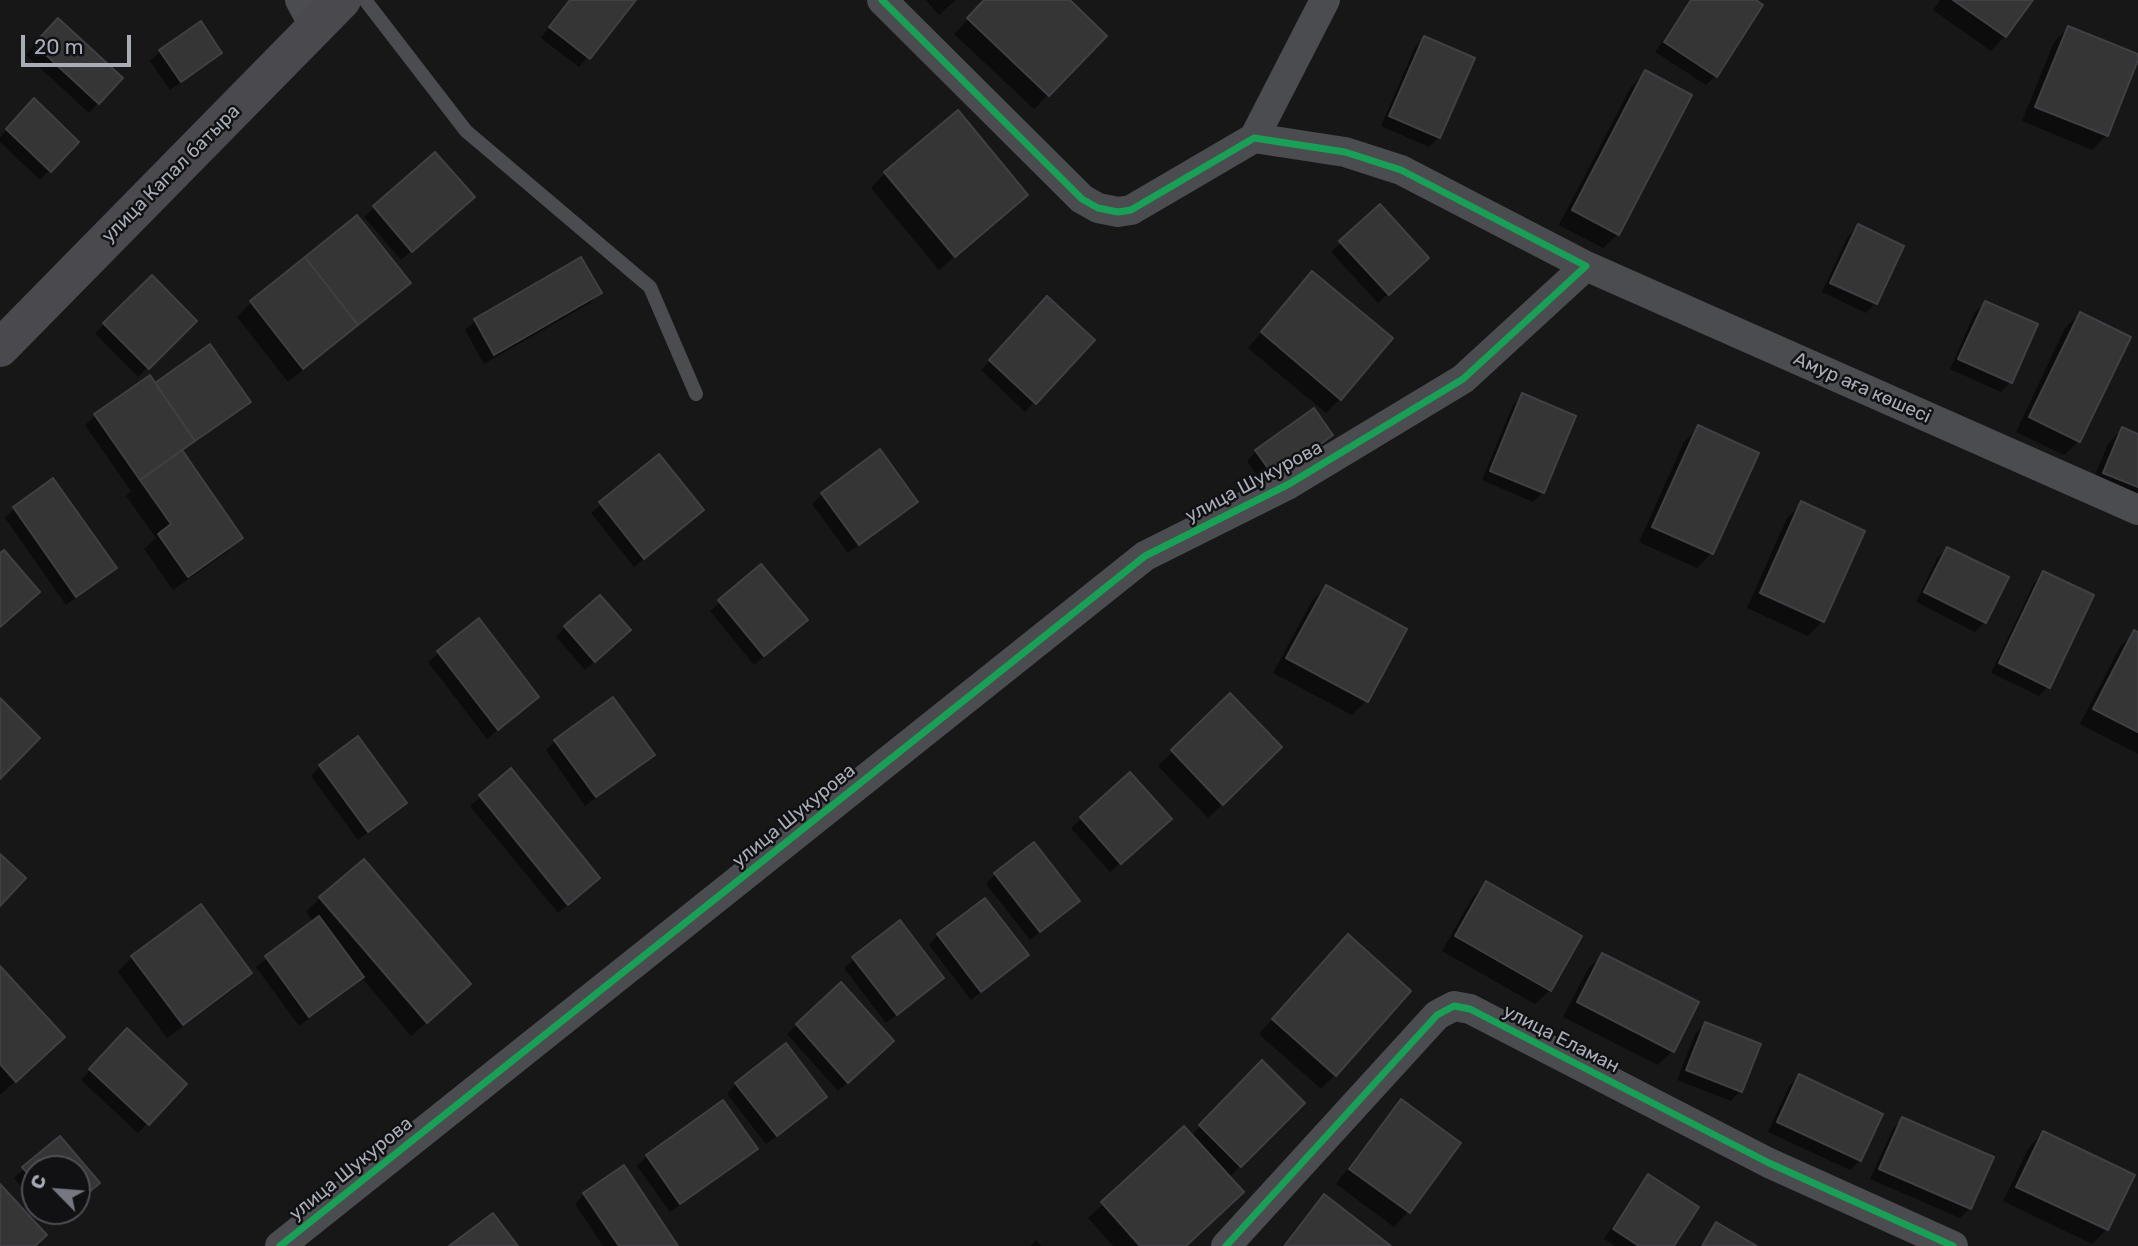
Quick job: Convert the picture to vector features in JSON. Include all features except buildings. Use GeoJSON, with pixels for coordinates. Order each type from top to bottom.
{"type":"FeatureCollection","features":[{"type":"Feature","properties":{"kind":"main road","name":"улица Капал батыра"},"geometry":{"type":"LineString","coordinates":[[0,348],[308,14],[341,0]]}},
{"type":"Feature","properties":{"kind":"street"},"geometry":{"type":"LineString","coordinates":[[882,0],[1082,198],[1098,208],[1118,212],[1131,210],[1254,138],[1325,0]]}},
{"type":"Feature","properties":{"kind":"street"},"geometry":{"type":"LineString","coordinates":[[1254,138],[1345,152],[1401,170],[1586,266]]}},
{"type":"Feature","properties":{"kind":"street","name":"Амур аға көшесі"},"geometry":{"type":"LineString","coordinates":[[1586,266],[2138,510]]}},
{"type":"Feature","properties":{"kind":"street","name":"улица Шукурова"},"geometry":{"type":"LineString","coordinates":[[280,1246],[1145,556],[1289,484],[1464,379],[1586,266]]}},
{"type":"Feature","properties":{"kind":"street","name":"улица Еламан"},"geometry":{"type":"LineString","coordinates":[[1226,1246],[1437,1015],[1454,1006],[1470,1009],[1769,1163],[1953,1246]]}},
{"type":"Feature","properties":{"kind":"lane"},"geometry":{"type":"LineString","coordinates":[[365,0],[466,131],[650,286],[696,394]]}},
{"type":"Feature","properties":{"kind":"cycle path"},"geometry":{"type":"LineString","coordinates":[[280,1246],[1145,556],[1289,484],[1463,379],[1586,266],[1401,170],[1345,152],[1254,138],[1131,210],[1118,212],[1098,208],[1082,199],[882,0]]}},
{"type":"Feature","properties":{"kind":"cycle path"},"geometry":{"type":"LineString","coordinates":[[1226,1246],[1437,1015],[1454,1006],[1470,1009],[1769,1163],[1953,1246]]}}]}
